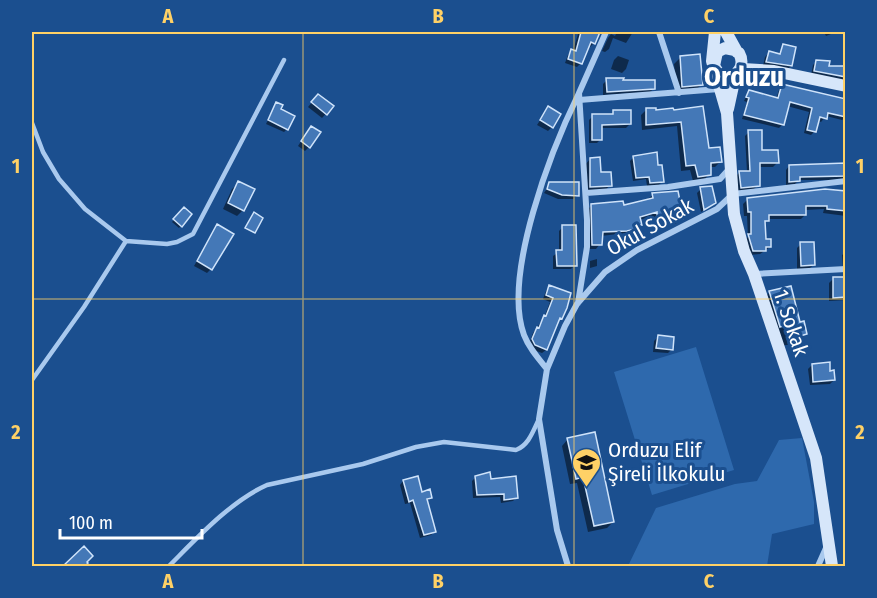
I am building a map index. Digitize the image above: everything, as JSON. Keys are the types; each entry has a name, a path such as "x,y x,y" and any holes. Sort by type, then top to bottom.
{"street":[{"path":"546,369 531,350 520,316 519,294 528,234 560,133 579,97 606,32"},
{"path":"659,32 679,93"},
{"path":"715,32 714,66 723,76 732,76 739,70 750,68 846,86"},
{"path":"726,32 742,62 733,86 727,113"},
{"path":"727,113 714,66 714,57 720,50 725,48 737,51 751,63 774,72"},
{"path":"579,97 721,89"},
{"path":"578,304 587,247 586,193 579,97"},
{"name":"1. Sokak","path":"727,113 736,221 744,251 754,274 816,458 832,567"},
{"path":"586,193 668,187 720,179 730,167"},
{"path":"733,194 846,181"},
{"name":"Okul Sokak","path":"568,567 557,530 539,420 546,369 564,326 578,304 604,272 637,250 717,209 733,194"},
{"path":"754,274 846,269"},
{"path":"818,567 828,545"}],"lane":[{"path":"32,123 43,152 59,179 85,208 126,241 167,244 177,242 193,234 284,60"},
{"path":"32,380 84,307 126,241"},
{"path":"169,567 232,508 267,485 363,464 416,447 444,442 516,450 527,442 539,420"}],"shaded area":[{"path":"696,347 734,470 652,495 614,372"},
{"path":"802,438 814,502 814,524 772,534 767,566 628,566 656,508 735,484 757,481 779,440"}],"building":[{"path":"581,32 600,32 595,44 591,42 582,64 568,59 571,49 576,51"},
{"path":"783,44 796,47 792,66 766,62 769,51 780,54"},
{"path":"700,54 703,85 682,87 680,56"},
{"path":"816,60 830,61 829,66 846,66 846,77 814,71"},
{"path":"606,78 655,80 655,89 607,92"},
{"path":"782,84 846,99 846,117 828,113 827,119 820,117 816,132 807,130 812,108 790,102 784,125 744,115 749,90 778,98"},
{"path":"318,94 334,106 327,115 311,102"},
{"path":"276,102 283,105 281,109 295,116 288,130 268,120"},
{"path":"548,106 561,114 553,128 540,120"},
{"path":"703,106 709,148 720,147 722,162 711,163 711,175 698,177 695,165 686,166 681,122 646,125 646,108 656,108 656,110 673,108 674,110"},
{"path":"613,110 631,110 631,124 602,125 602,140 592,140 592,114 613,114"},
{"path":"311,126 321,132 310,148 301,141"},
{"path":"748,130 762,130 762,150 778,150 779,163 760,163 760,186 741,188 739,171 750,171"},
{"path":"657,152 658,165 662,165 664,182 650,183 649,177 636,178 633,156"},
{"path":"600,157 601,172 611,172 612,186 590,187 590,158"},
{"path":"846,163 846,176 800,177 800,181 789,182 789,165"},
{"path":"238,181 255,189 244,211 228,203"},
{"path":"549,182 579,182 579,196 562,195 547,189"},
{"path":"712,186 716,203 704,210 700,187"},
{"path":"825,189 846,191 846,211 827,209 827,206 806,206 806,215 769,215 769,221 765,221 766,239 771,239 771,247 766,247 766,251 753,251 748,234 751,234 751,212 748,212 747,198"},
{"path":"678,191 681,206 679,207 683,219 658,229 657,212 640,217 642,225 639,225 640,228 603,232 602,245 592,245 591,204 623,201 624,205 653,198 652,193"},
{"path":"184,207 192,214 182,227 173,219"},
{"path":"254,212 263,218 255,233 245,228"},
{"path":"217,224 234,234 212,270 197,261"},
{"path":"562,225 576,225 577,266 557,266 556,250 562,250"},
{"path":"800,242 814,242 815,265 801,266"},
{"path":"833,277 846,277 846,297 833,298"},
{"path":"549,285 571,293 567,308 562,319 560,318 547,350 535,345 532,339 544,315 546,316 553,298 546,295"},
{"path":"791,286 800,322 804,321 807,334 790,339 786,325 780,327 769,291"},
{"path":"658,335 674,337 673,350 656,348"},
{"path":"830,362 830,371 834,370 835,380 813,382 812,364"},
{"path":"595,432 614,522 594,526 583,477 576,479 567,438"},
{"path":"490,472 491,479 516,476 518,498 504,500 504,494 477,495 475,476"},
{"path":"418,476 422,492 430,489 432,498 427,499 436,532 424,535 413,500 409,502 403,480"},
{"path":"84,546 93,556 84,567 62,567"}],"place":[{"name":"Orduzu Elif Şireli İlkokulu","path":"587,488"}],"district":[{"name":"Orduzu","path":"744,77"}]}
